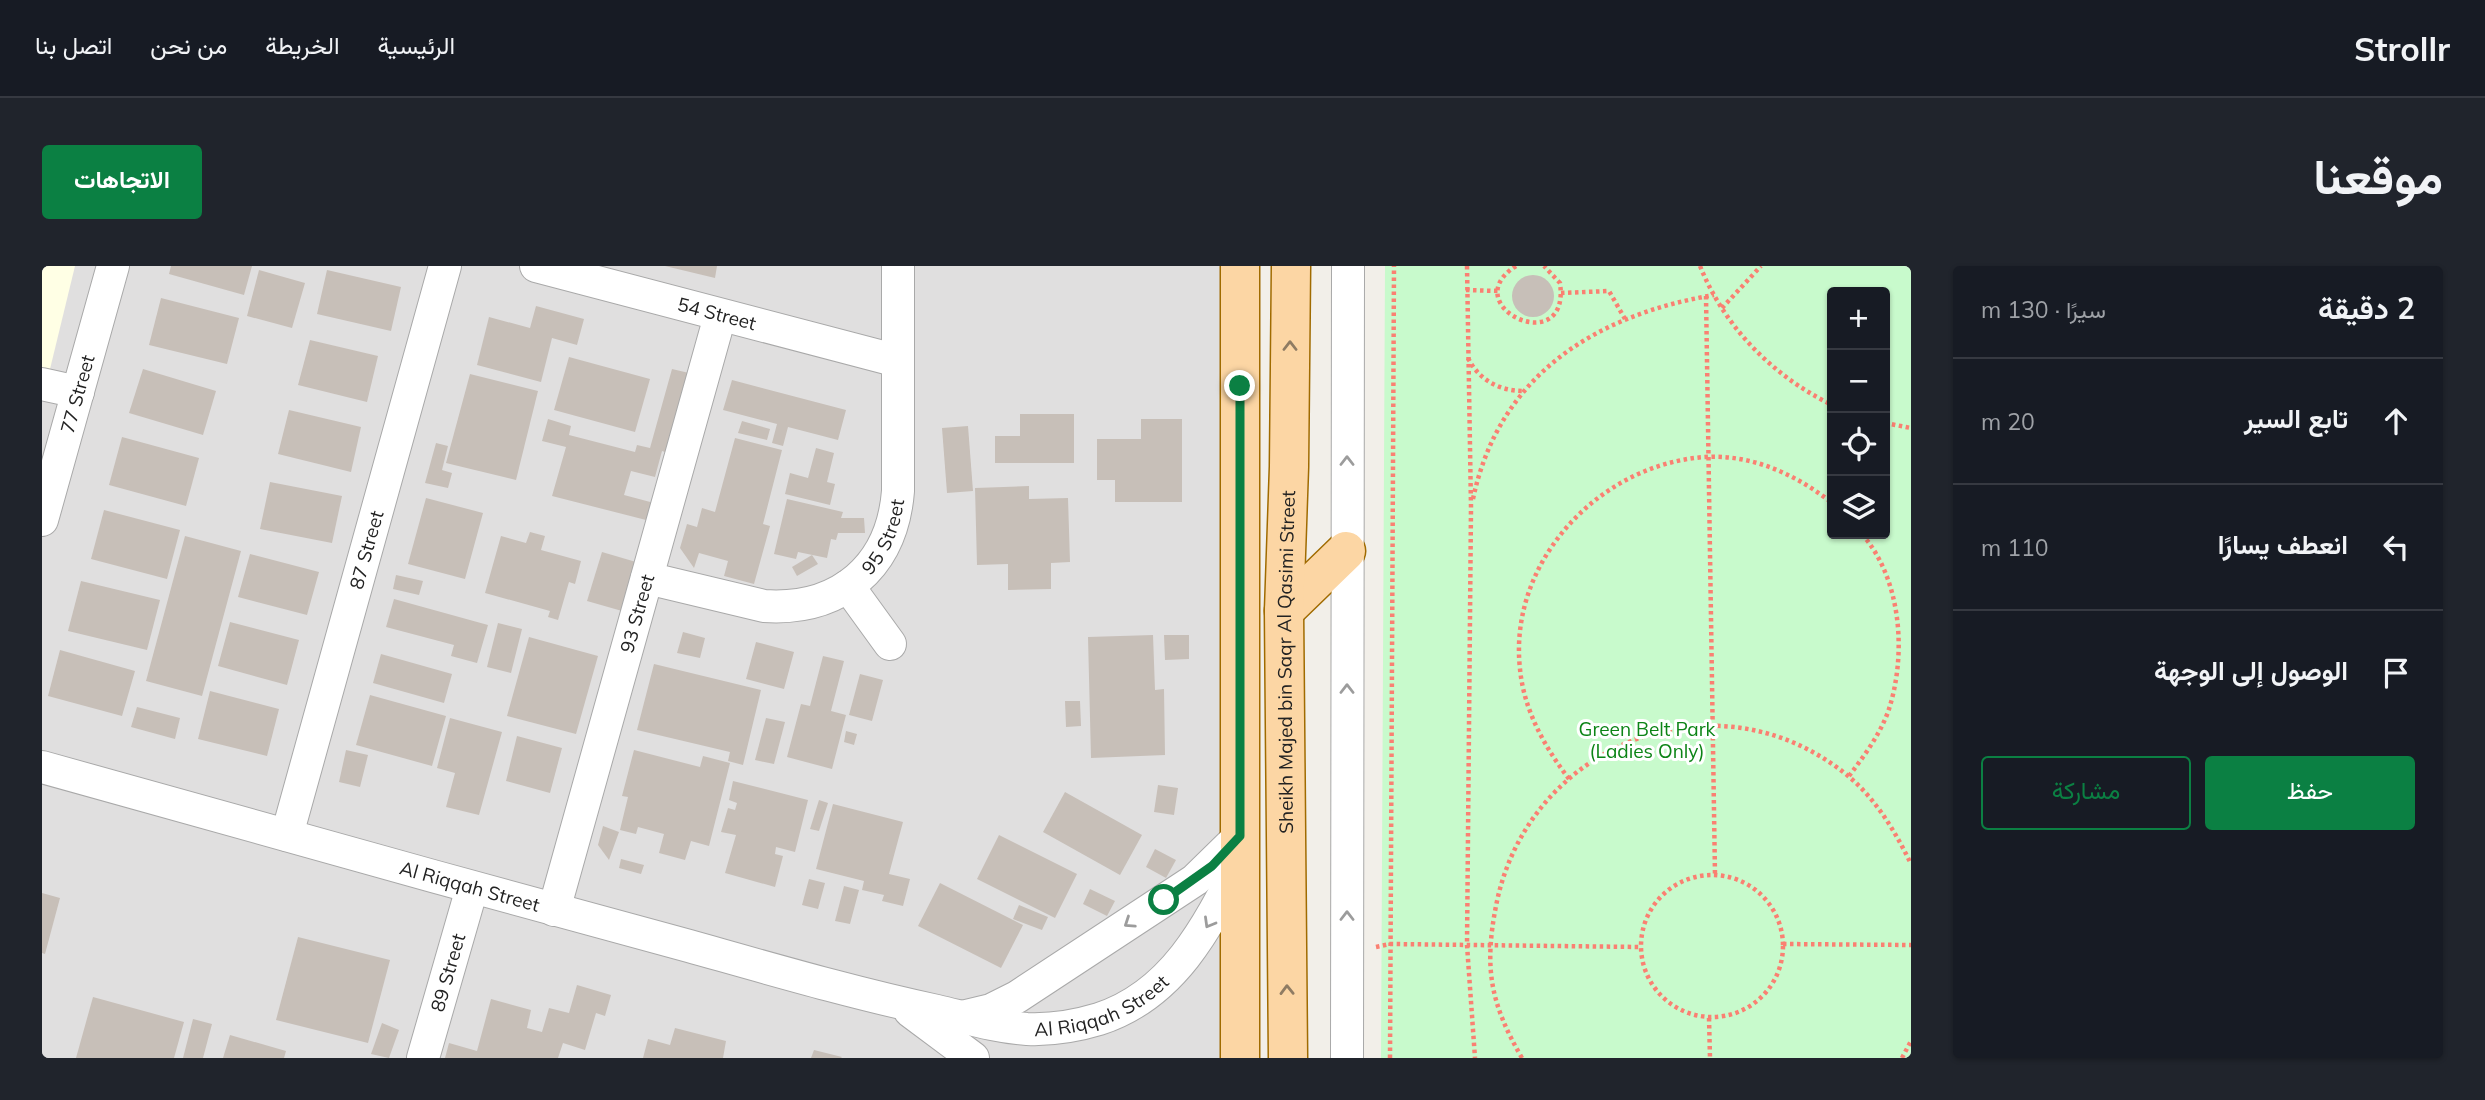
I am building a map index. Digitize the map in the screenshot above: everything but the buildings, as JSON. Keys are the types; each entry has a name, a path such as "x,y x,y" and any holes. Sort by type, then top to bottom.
{"main road":[{"path":"1240,266 1240,1058"},
{"name":"Sheikh Majed bin Saqr Al Qasimi Street","path":"1288,1058 1284,611 1291,266"},
{"path":"1240,386 1252,374 1268,382 1272,440 1278,456 1289,467"},
{"path":"1284,611 1346,551"}],"street":[{"name":"77 Street","path":"42,520 54,432 78,392 113,266"},
{"name":"87 Street","path":"287,835 445,266"},
{"name":"54 Street","path":"536,266 898,361"},
{"name":"95 Street","path":"647,578 764,606 782,607 817,602 848,586 875,561 892,528 897,510 898,266"},
{"path":"1348,266 1348,1058"},
{"name":"93 Street","path":"554,910 720,316"},
{"path":"42,384 78,392"},
{"path":"848,586 890,644"},
{"name":"Al Riqqah Street","path":"42,767 472,888 898,1003 1008,1027 1054,1028 1098,1019 1140,1000 1178,966 1200,939 1240,849"},
{"path":"962,1017 991,1010 1017,997 1240,849"},
{"name":"89 Street","path":"423,1058 472,888"},
{"name":"Al Riqqah Street","path":"898,1003 973,1058"}],"path":[{"path":"1390,1058 1394,266"},
{"path":"1466,266 1471,507 1466,945 1475,1058"},
{"path":"1516,266 1506,273 1499,290 1500,300 1510,317 1529,324 1548,318 1555,311 1561,293 1555,275 1544,266"},
{"path":"1700,266 1722,308 1769,364 1809,393 1827,402"},
{"path":"1722,308 1761,266"},
{"path":"1466,290 1499,290"},
{"path":"1561,293 1609,291 1625,320"},
{"path":"1471,507 1484,457 1501,423 1524,391 1569,348 1625,320 1714,295"},
{"path":"1706,296 1715,875"},
{"path":"1466,354 1472,366 1491,384 1512,391 1524,391"},
{"path":"1890,424 1911,428"},
{"path":"1569,779 1554,759 1532,715 1520,668 1523,615 1540,565 1570,522 1610,489 1657,466 1708,457 1745,460 1780,470 1813,487 1827,499"},
{"path":"1849,776 1871,746 1887,713 1897,678 1899,641 1895,605 1884,570 1865,539"},
{"path":"1522,1058 1494,991 1488,968 1489,944 1501,881 1516,842 1539,808 1590,763 1636,739 1686,726 1712,725 1749,729 1785,739 1819,754 1849,776 1891,823 1911,864"},
{"path":"1715,875 1730,877 1757,891 1776,915 1783,944 1782,961 1768,990 1742,1011 1709,1018 1679,1010 1656,990 1647,977 1640,947 1646,919 1662,895 1687,880 1715,875"},
{"path":"1348,955 1390,944 1640,947"},
{"path":"1783,944 1911,944"},
{"path":"1709,1018 1710,1058"},
{"path":"1902,1058 1911,1041"}],"shaded area":[{"path":"42,266 1233,266 1237,1058 42,1058"},
{"path":"42,266 75,266 42,402"}],"green space":[{"name":"Green Belt Park (Ladies Only)","path":"1385,266 1911,266 1911,1058 1381,1058"}],"route":[{"path":"1164,900 1212,866 1240,836 1240,386"}]}
